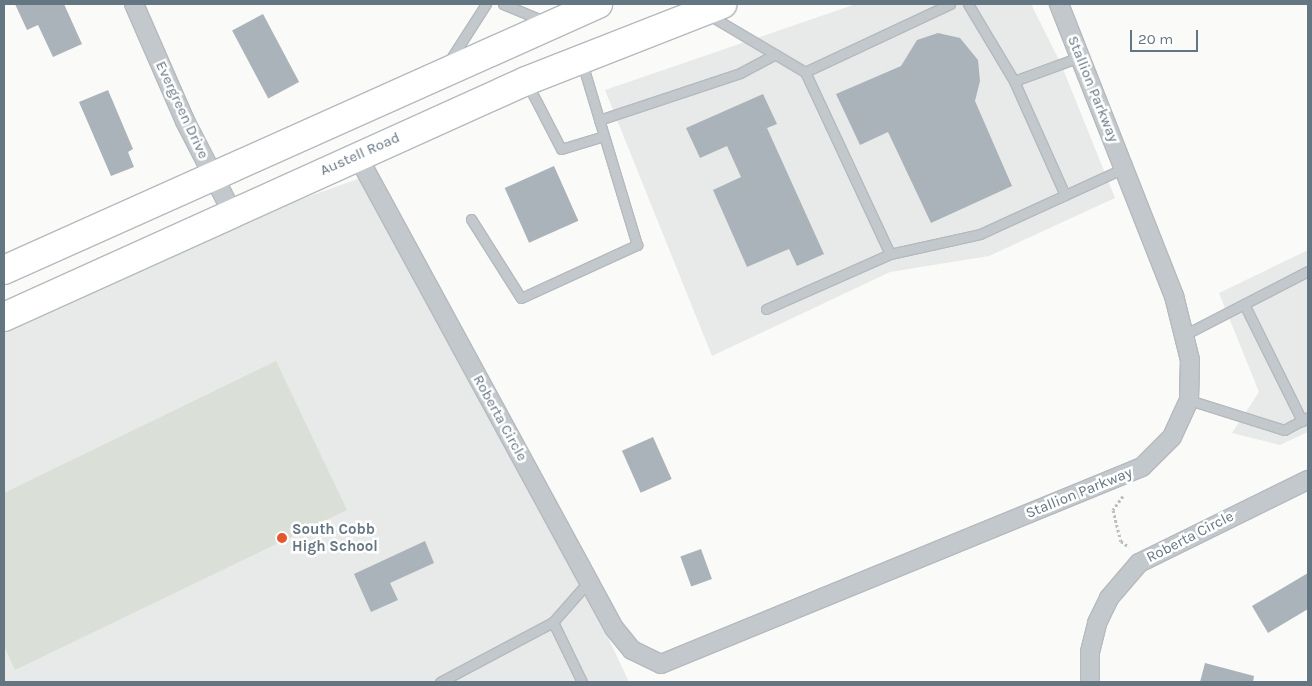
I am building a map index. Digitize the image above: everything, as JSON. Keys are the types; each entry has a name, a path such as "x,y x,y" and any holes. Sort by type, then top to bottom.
{"main road":[{"path":"4,270 443,70 598,4"},
{"name":"Austell Road","path":"4,317 233,214 357,155 526,81 580,58 712,8"}],"street":[{"name":"Evergreen Drive","path":"134,4 212,174 233,214"},
{"name":"Stallion Parkway","path":"660,664 1142,467 1172,437 1189,400 1190,360 1174,296 1059,4"},
{"name":"Roberta Circle","path":"357,155 589,581 632,650 660,664"},
{"name":"Roberta Circle","path":"1090,682 1090,652 1109,598 1150,556 1308,480"}],"lane":[{"path":"443,70 486,4"},
{"path":"503,4 551,24"},
{"path":"805,72 950,4"},
{"path":"968,4 1014,81 1065,195"},
{"path":"712,8 775,54 805,72 890,254"},
{"path":"599,120 740,73 775,54"},
{"path":"471,220 521,298 637,245 580,58"},
{"path":"1014,81 1080,58"},
{"path":"526,81 561,149 604,136"},
{"path":"766,309 890,254 980,234 1124,168"},
{"path":"1184,335 1308,271"},
{"path":"1189,400 1284,430 1305,419 1244,304"},
{"path":"440,682 553,622 589,581"},
{"path":"553,622 582,682"}],"path":[{"path":"1130,472 1126,491 1113,510 1116,526 1121,541 1150,556"}],"shaded area":[{"path":"856,4 1031,4 1061,64 1115,198 989,256 890,272 712,356 605,90"},
{"name":"South Cobb High School","path":"372,174 493,393 629,682 4,682 4,304"},
{"path":"1308,250 1308,432 1280,445 1232,433 1259,392 1219,293"},
{"path":"276,361 347,510 15,670 4,646 4,493"}],"building":[{"path":"15,4 64,4 82,44 53,57 38,25 27,30"},
{"path":"263,14 299,82 268,98 232,30"},
{"path":"938,33 960,38 978,60 980,81 975,101 1012,186 931,223 888,132 860,145 836,94 901,66 917,40"},
{"path":"108,90 133,149 128,152 134,167 111,176 79,102"},
{"path":"763,94 777,124 767,128 824,254 797,266 789,249 747,267 713,190 741,177 727,146 700,158 686,128"},
{"path":"554,166 578,221 529,243 505,188"},
{"path":"653,437 672,479 641,493 622,451"},
{"path":"425,541 434,563 390,583 398,600 371,612 354,574"},
{"path":"701,549 712,579 691,587 680,557"},
{"path":"1308,573 1308,609 1268,633 1252,606"},
{"path":"1205,663 1254,676 1253,682 1200,682"}],"place":[{"name":"South Cobb High School","path":"282,538"}]}
